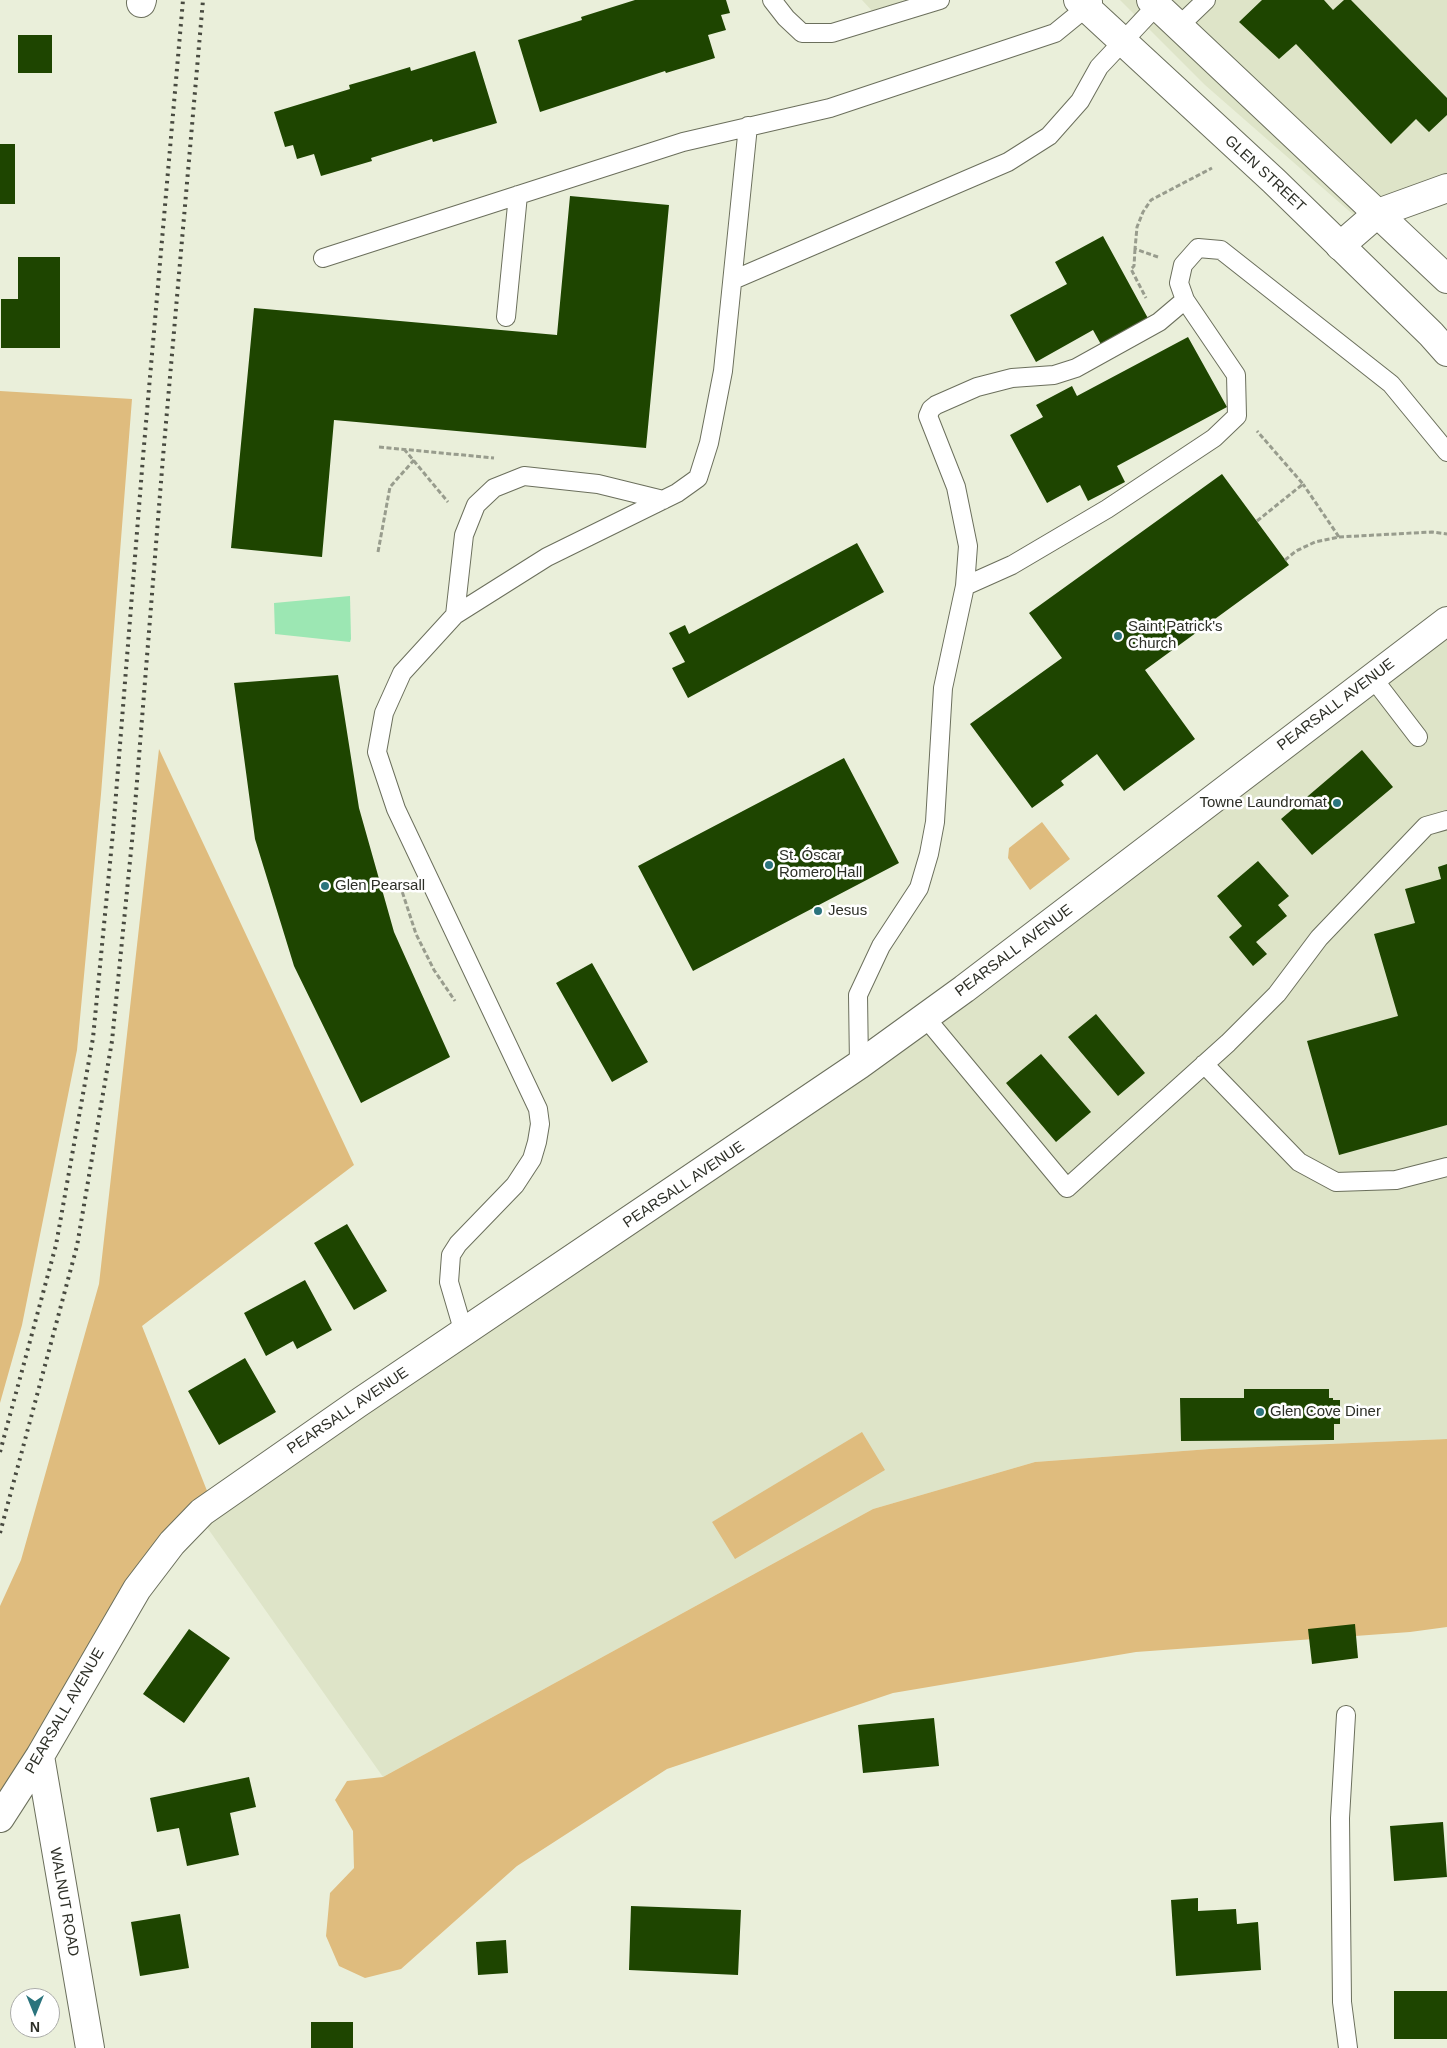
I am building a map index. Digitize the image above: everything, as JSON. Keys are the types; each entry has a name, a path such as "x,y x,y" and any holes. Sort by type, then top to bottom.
{"street":[{"name":"GLEN STREET","path":"1086,2 1122,41 1274,181 1447,352"},
{"path":"1154,3 1447,279"},
{"path":"1340,246 1378,213 1447,188"},
{"name":"PEARSALL AVENUE","path":"0,1818 40,1756 138,1589 172,1542 209,1506 859,1065 1447,621"},
{"name":"WALNUT ROAD","path":"40,1756 90,2048"}],"lane":[{"path":"772,0 786,18 802,33 832,33 940,0"},
{"path":"1179,26 1206,0"},
{"path":"322,258 683,142 830,108 1055,33 1086,2"},
{"path":"733,280 1008,162 1049,136 1080,101 1099,67 1154,3"},
{"path":"464,1333 448,1282 451,1255 458,1244 514,1184 532,1159 540,1124 538,1109 396,809 377,752 384,713 402,673 455,615 547,557 663,500 698,478 709,443 723,371 748,126"},
{"path":"506,317 518,194"},
{"path":"964,586 1012,565 1106,509 1214,438 1237,416 1236,375 1185,300 1179,283 1183,265 1198,248 1221,250 1391,384 1447,452"},
{"path":"859,1065 858,995 881,946 919,888 929,854 935,822 943,688 964,586 968,546 956,487 928,416 931,409 936,405 977,387 1012,378 1054,375 1076,368 1159,322 1185,300"},
{"path":"455,615 464,535 476,505 494,488 524,476 598,484 663,500"},
{"path":"1372,677 1418,737"},
{"path":"925,1017 1067,1188 1204,1064 1277,994 1319,938 1426,826 1447,820"},
{"path":"1204,1064 1299,1162 1336,1182 1396,1180 1447,1167"},
{"path":"1346,1715 1340,1818 1342,2002 1348,2048"}],"path":[{"path":"1159,322 1131,269 1134,266 1137,227 1150,200 1213,167"},
{"path":"1135,249 1183,265"},
{"path":"1237,416 1258,432 1303,484 1339,537"},
{"path":"379,447 496,458"},
{"path":"404,449 450,505"},
{"path":"378,552 390,487 414,460"},
{"path":"1257,521 1303,484"},
{"path":"1285,560 1296,551 1309,545 1339,537 1432,532 1447,534"}],"shaded area":[{"path":"862,0 913,0 874,13"},
{"path":"1120,0 1447,0 1447,177 1356,217 1205,85"},
{"path":"0,391 132,399 101,794 77,1050 22,1325 0,1403"},
{"path":"350,596 350,642 275,634 274,603"},
{"path":"1447,621 1447,1439 1210,1449 1035,1462 873,1509 383,1777 199,1516 859,1065"},
{"path":"159,749 354,1165 142,1326 213,1506 199,1516 0,1810 0,1606 21,1560 99,1284"},
{"path":"1042,822 1070,859 1030,890 1008,858 1009,848"},
{"path":"862,1432 885,1470 735,1559 712,1522"},
{"path":"1447,1439 1447,1627 1410,1632 1136,1652 893,1693 667,1769 517,1866 401,1969 365,1978 339,1966 326,1936 330,1893 354,1868 353,1831 335,1800 347,1781 383,1777 873,1509 1035,1462 1210,1449"}],"building":[{"path":"635,0 726,0 730,13 721,15 726,30 708,35 715,58 666,73 665,71 540,112 518,40 582,20 581,17"},
{"path":"1262,0 1324,0 1333,10 1344,0 1351,0 1447,98 1447,115 1429,132 1416,119 1391,144 1296,44 1279,59 1239,22"},
{"path":"18,35 52,35 52,73 18,73"},
{"path":"475,51 497,123 433,142 432,139 371,158 372,161 321,176 314,154 297,159 293,145 285,147 274,112 350,89 349,85 410,67 411,71"},
{"path":"0,144 15,144 15,204 0,204"},
{"path":"570,196 669,205 646,448 334,420 322,557 231,548 254,308 557,335"},
{"path":"1103,236 1150,322 1103,348 1093,330 1036,362 1010,315 1067,284 1055,262"},
{"path":"18,257 60,257 60,348 1,348 1,299 18,299"},
{"path":"1188,337 1227,407 1117,466 1125,482 1088,501 1080,485 1047,503 1010,435 1043,417 1036,405 1072,386 1077,396"},
{"name":"Saint Patrick's Church","path":"1222,474 1289,565 1145,670 1195,739 1124,791 1097,754 1061,781 1064,785 1032,808 970,724 1062,658 1029,613"},
{"path":"857,543 884,592 688,698 672,668 685,662 669,633 685,625 689,634"},
{"name":"Glen Pearsall","path":"338,675 359,808 394,932 450,1057 361,1103 294,966 255,839 234,683"},
{"name":"Towne Laundromat","path":"1362,750 1393,787 1312,855 1281,819"},
{"name":"St. Óscar Romero Hall","path":"844,758 899,863 693,971 638,866"},
{"path":"1258,861 1289,896 1278,905 1287,916 1256,942 1267,954 1253,966 1229,937 1242,926 1217,896"},
{"path":"1447,864 1447,1125 1339,1155 1307,1041 1398,1016 1374,934 1415,923 1405,889 1441,879 1438,867"},
{"path":"592,963 648,1062 612,1082 556,983"},
{"path":"1096,1014 1145,1073 1118,1096 1068,1037"},
{"path":"1041,1054 1091,1112 1056,1142 1006,1083"},
{"path":"347,1224 387,1291 354,1310 314,1243"},
{"path":"305,1280 332,1330 297,1349 293,1341 266,1356 244,1313"},
{"path":"245,1358 276,1412 219,1445 188,1391"},
{"name":"Glen Cove Diner","path":"1244,1389 1329,1389 1329,1398 1340,1400 1340,1424 1334,1424 1334,1440 1181,1441 1180,1398 1244,1398"},
{"path":"1355,1624 1358,1658 1312,1664 1308,1629"},
{"path":"189,1629 230,1658 184,1723 143,1694"},
{"path":"934,1718 939,1766 863,1773 858,1725"},
{"path":"249,1777 256,1807 230,1813 239,1855 187,1866 179,1828 157,1832 150,1798"},
{"path":"1443,1822 1447,1877 1394,1881 1390,1826"},
{"path":"1198,1898 1198,1911 1236,1909 1237,1924 1258,1922 1261,1970 1176,1976 1171,1900"},
{"path":"631,1906 741,1910 738,1975 629,1970"},
{"path":"180,1914 189,1968 140,1976 131,1922"},
{"path":"506,1940 508,1973 478,1975 476,1942"},
{"path":"1394,1991 1447,1991 1447,2039 1394,2039"},
{"path":"311,2022 353,2022 353,2048 311,2048"}],"railway":[{"path":"0,1452 56,1245 93,1038 113,832 143,457 183,0"},
{"path":"0,1533 77,1246 112,1041 133,831 203,0"}],"place":[{"name":"Saint Patrick's Church","path":"1118,636"},
{"name":"Towne Laundromat","path":"1337,803"},
{"name":"St. Óscar Romero Hall","path":"769,865"},
{"name":"Glen Pearsall","path":"325,886"},
{"name":"Jesus","path":"818,911"},
{"name":"Glen Cove Diner","path":"1260,1412"}]}
